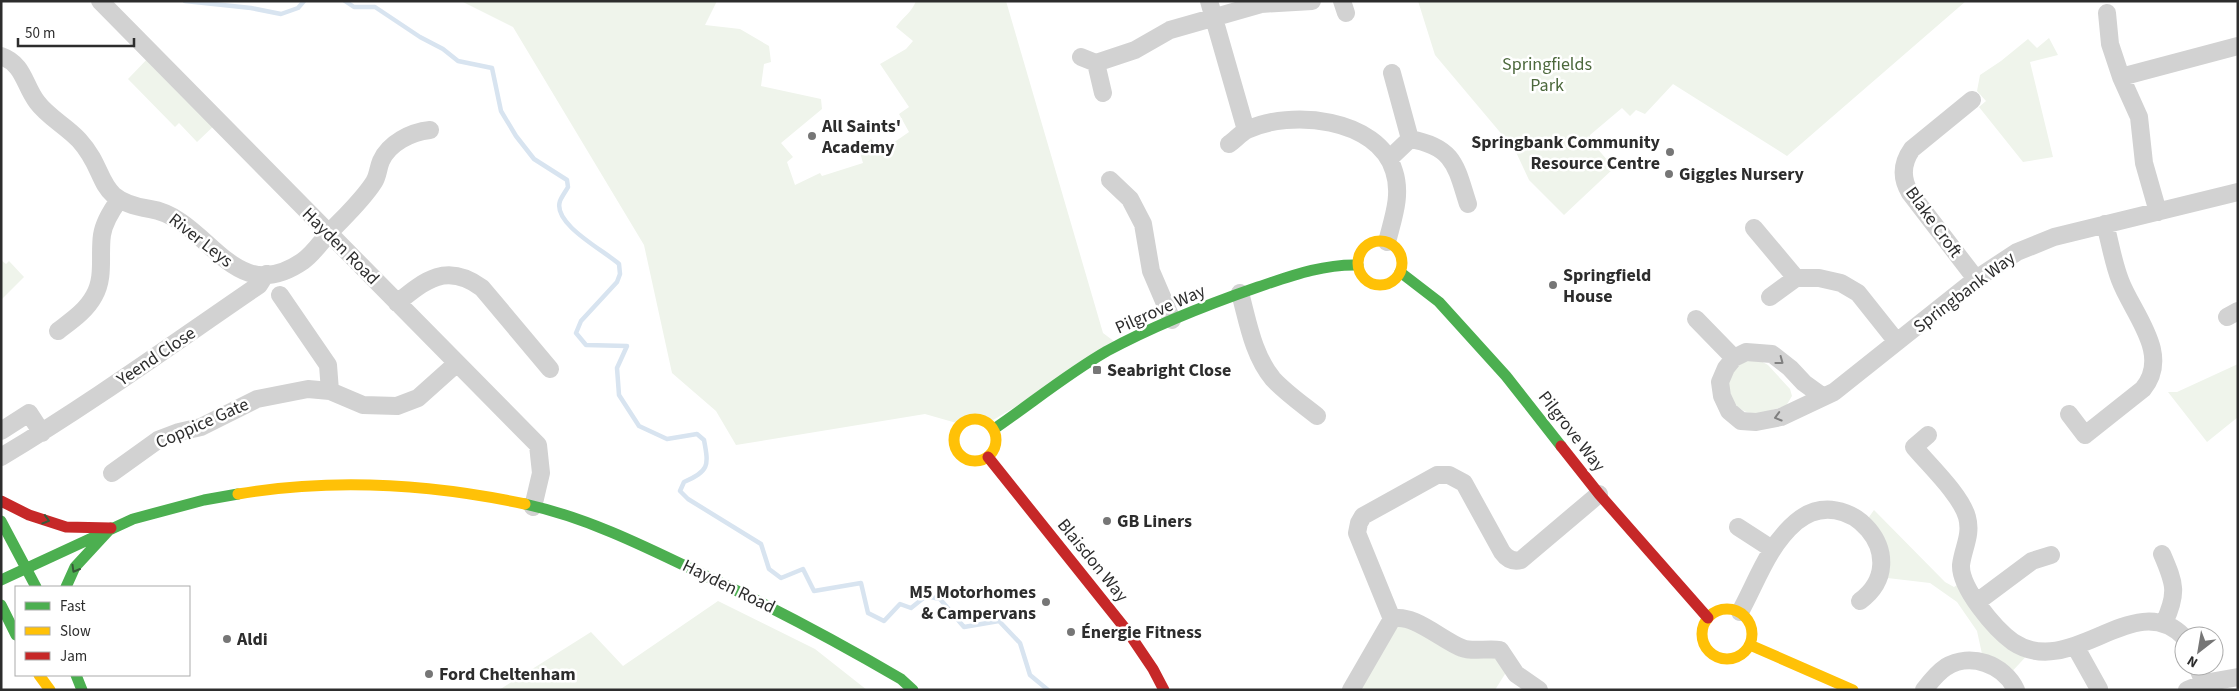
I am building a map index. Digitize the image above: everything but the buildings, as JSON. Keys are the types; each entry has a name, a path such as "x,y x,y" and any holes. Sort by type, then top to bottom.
{"main road":[{"path":"1376,241 1387,242 1395,246 1401,254 1400,272 1389,283 1381,285 1366,279 1358,265 1360,254 1366,246 1376,241"},
{"name":"Pilgrove Way","path":"994,429 1104,353 1172,320 1240,293 1289,277 1341,263 1358,265"},
{"name":"Pilgrove Way","path":"1400,272 1440,302 1471,336 1599,494 1708,618"},
{"path":"970,419 980,419 988,422 994,429 997,439 994,450 988,457 972,461 964,458 954,445 954,435 960,424 970,419"},
{"name":"Blaisdon Way","path":"988,457 1128,632 1153,668 1164,690"},
{"name":"Hayden Road","path":"1,580 111,528 148,513 187,504 245,493 312,486 381,485 420,488 490,497 534,507 596,525 654,550 800,621 901,679 913,690"},
{"path":"1,502 29,515 66,527 111,528"},
{"path":"1,521 36,586"},
{"path":"66,586 74,567 111,528"},
{"path":"17,586 26,567"},
{"path":"1,605 15,633"},
{"path":"1725,609 1740,612 1747,619 1752,630 1750,645 1741,655 1731,659 1716,656 1703,641 1703,631 1708,618 1725,609"},
{"path":"1,631 15,645"},
{"path":"1750,645 1853,690"},
{"path":"40,676 50,690"},
{"path":"76,676 82,690"}],"street":[{"name":"Hayden Road","path":"100,1 538,445 541,473 534,507"},
{"path":"1209,1 1246,130"},
{"path":"1103,93 1088,60 1135,50 1170,30 1266,3 1312,1"},
{"path":"2107,13 2110,44 2120,77 2139,117 2144,163 2158,212"},
{"path":"2120,77 2238,46"},
{"name":"River Leys","path":"1,56 14,62 20,68 30,91 43,110 74,134 85,146 104,185 119,200 137,207 168,213 189,226 224,261 234,267 255,274 287,270 304,260 375,181 382,160 388,151 405,137 430,130"},
{"path":"1392,73 1410,139"},
{"name":"Blake Croft","path":"1972,100 1912,149 1907,156 1903,171 1910,193 1976,279"},
{"path":"1229,144 1246,130 1271,123 1298,119 1323,120 1359,134 1380,149 1389,159 1396,177 1398,196 1387,242"},
{"path":"1389,159 1410,139"},
{"path":"1410,139 1426,142 1451,158 1455,164 1468,204"},
{"path":"1110,180 1121,189 1138,211 1147,237 1151,271 1172,320"},
{"name":"Springbank Way","path":"1734,358 1726,368 1720,382 1722,396 1729,411 1741,421 1756,422 1781,417 1822,396 1834,392 1976,279 2017,252 2054,237 2238,192"},
{"path":"58,331 79,315 94,297 101,276 102,235 105,222 119,200"},
{"path":"2069,414 2085,435 2143,389 2149,381 2154,364 2153,348 2120,279 2105,224"},
{"path":"1754,228 1796,278"},
{"name":"Yeend Close","path":"1,457 42,433 259,285 266,274"},
{"path":"397,303 430,278 451,275 469,279 482,288 550,369"},
{"path":"1770,297 1796,278 1808,277 1831,280 1858,293 1897,342"},
{"path":"1240,293 1255,346 1265,367 1280,386 1317,416"},
{"path":"280,295 328,365 330,391"},
{"path":"1696,319 1734,358 1746,352 1772,354 1790,368 1804,383 1822,396"},
{"name":"Coppice Gate","path":"112,472 158,440 179,432 201,427 257,399 296,390 330,391 363,405 397,406 418,398 456,364"},
{"path":"1,431 29,413 42,433"},
{"path":"1928,435 1914,447 1965,510 1969,532 1962,560 1963,581 1977,602 2007,637 2022,647 2043,652 2054,652 2139,622 2164,623 2174,630"},
{"path":"1392,619 1357,533 1358,522 1363,516 1437,475 1449,475 1464,483 1502,552 1508,558 1517,561 1521,560 1599,494"},
{"path":"1740,612 1772,549 1790,528 1806,515 1827,510 1848,514 1856,518 1871,531 1876,540 1881,558 1881,568 1875,586 1860,601"},
{"path":"1738,527 1772,549"},
{"path":"2162,554 2174,586 2171,608 2164,623"},
{"path":"1977,602 2032,561 2051,555"},
{"path":"1392,619 1406,618 1466,650 1484,648 1500,650 1516,674 1539,690"},
{"path":"1351,690 1392,619"},
{"path":"2075,646 2099,689"},
{"path":"1924,690 1947,666 1966,660 1993,666 2007,677 2016,690"},
{"path":"2201,676 2204,683"},
{"path":"2187,690 2204,683 2238,677"}],"green space":[{"name":"All Saints' Academy","path":"461,1 717,1 705,25 740,29 769,46 771,62 764,64 761,86 821,99 822,109 781,143 793,157 787,162 795,185 820,173 822,176 863,163 859,149 871,139 880,152 909,132 899,114 909,107 880,64 906,49 913,41 896,27 916,1 1006,1 1103,333 1119,345 988,423 974,419 960,424 925,414 736,445 716,411 672,373 644,245 513,27"},
{"name":"Springfields Park","path":"1418,1 1966,1 1787,156 1673,84 1645,114 1636,110 1630,116 1622,108 1590,135 1590,140 1614,168 1564,215 1529,180 1515,150 1435,55"},
{"path":"2049,38 2058,55 2030,62 2053,157 2023,162 1979,107 1986,101 1977,91 1980,75 2028,39 2037,48"},
{"path":"152,54 218,122 197,142 179,123 175,127 128,79"},
{"path":"1,260 6,264 9,261 24,277 1,300"},
{"path":"1749,359 1759,360 1768,365 1790,389 1792,396 1786,406 1754,413 1747,412 1734,404 1727,395 1731,373"},
{"path":"2238,364 2238,417 2207,442 2168,392 2177,392"},
{"path":"1874,510 1945,582 1954,587 1963,581 1977,602 2032,650 2007,677 1984,663 1977,631 1957,602 1930,583 1879,577 1864,524"},
{"path":"718,601 815,649 867,690 499,690 591,632 623,666"},
{"path":"1392,619 1484,648 1510,666 1495,690 1351,690"}],"waterway":[{"path":"185,1 251,8 281,14 298,8 304,1"},
{"path":"345,1 354,7 375,7 420,37 443,49 458,61 492,68 501,111 516,136 534,159 567,180 568,187 560,201 560,210 564,219 571,228 619,264 620,274 617,282 581,321 576,333 586,345 627,346 617,368 619,395 639,426 667,439 697,434 704,440 705,467 703,471 684,482 680,491 688,499 761,544 769,569 781,578 803,569 814,591 861,583 868,613 884,621 900,604 911,608 926,596 940,599 964,627 999,621 1020,643 1030,675 1048,690"}],"traffic: fast":[{"path":"994,429 1092,360 1162,324 1219,301 1295,275 1332,266 1358,265"},
{"path":"1400,272 1439,302 1506,376 1561,446"},
{"path":"1,580 133,519 204,500 238,494"},
{"path":"525,504 571,517 637,543 753,599 827,638 901,679 913,690"},
{"path":"1,521 35,586"},
{"path":"66,586 75,567 111,528"},
{"path":"1,605 15,633"},
{"path":"76,676 82,690"}],"traffic: slow":[{"path":"1380,241 1392,245 1398,251 1402,263 1398,275 1392,281 1380,285 1368,281 1362,275 1358,263 1362,251 1368,245 1380,241"},
{"path":"979,419 987,422 993,428 996,440 993,452 987,458 971,461 963,458 957,452 954,436 957,428 963,422 979,419"},
{"path":"238,494 310,486 382,486 454,492 525,504"},
{"path":"1727,609 1736,611 1747,620 1752,634 1750,643 1741,654 1727,659 1718,657 1707,648 1702,634 1704,625 1713,614 1727,609"},
{"path":"1750,645 1853,690"},
{"path":"40,676 50,690"}],"traffic: jam":[{"path":"1561,446 1599,494 1708,618"},
{"path":"988,457 1128,632 1153,669 1164,690"},
{"path":"1,501 29,515 66,527 111,528"}],"place":[{"name":"All Saints' Academy","path":"812,136"},
{"name":"Springbank Community Resource Centre","path":"1670,152"},
{"name":"Giggles Nursery","path":"1669,174"},
{"name":"Springfield House","path":"1553,285"},
{"name":"Seabright Close","path":"1097,370"},
{"name":"GB Liners","path":"1107,521"},
{"name":"M5 Motorhomes & Campervans","path":"1046,602"},
{"name":"Énergie Fitness","path":"1071,632"},
{"name":"Aldi","path":"227,639"},
{"name":"Ford Cheltenham","path":"429,674"}]}
